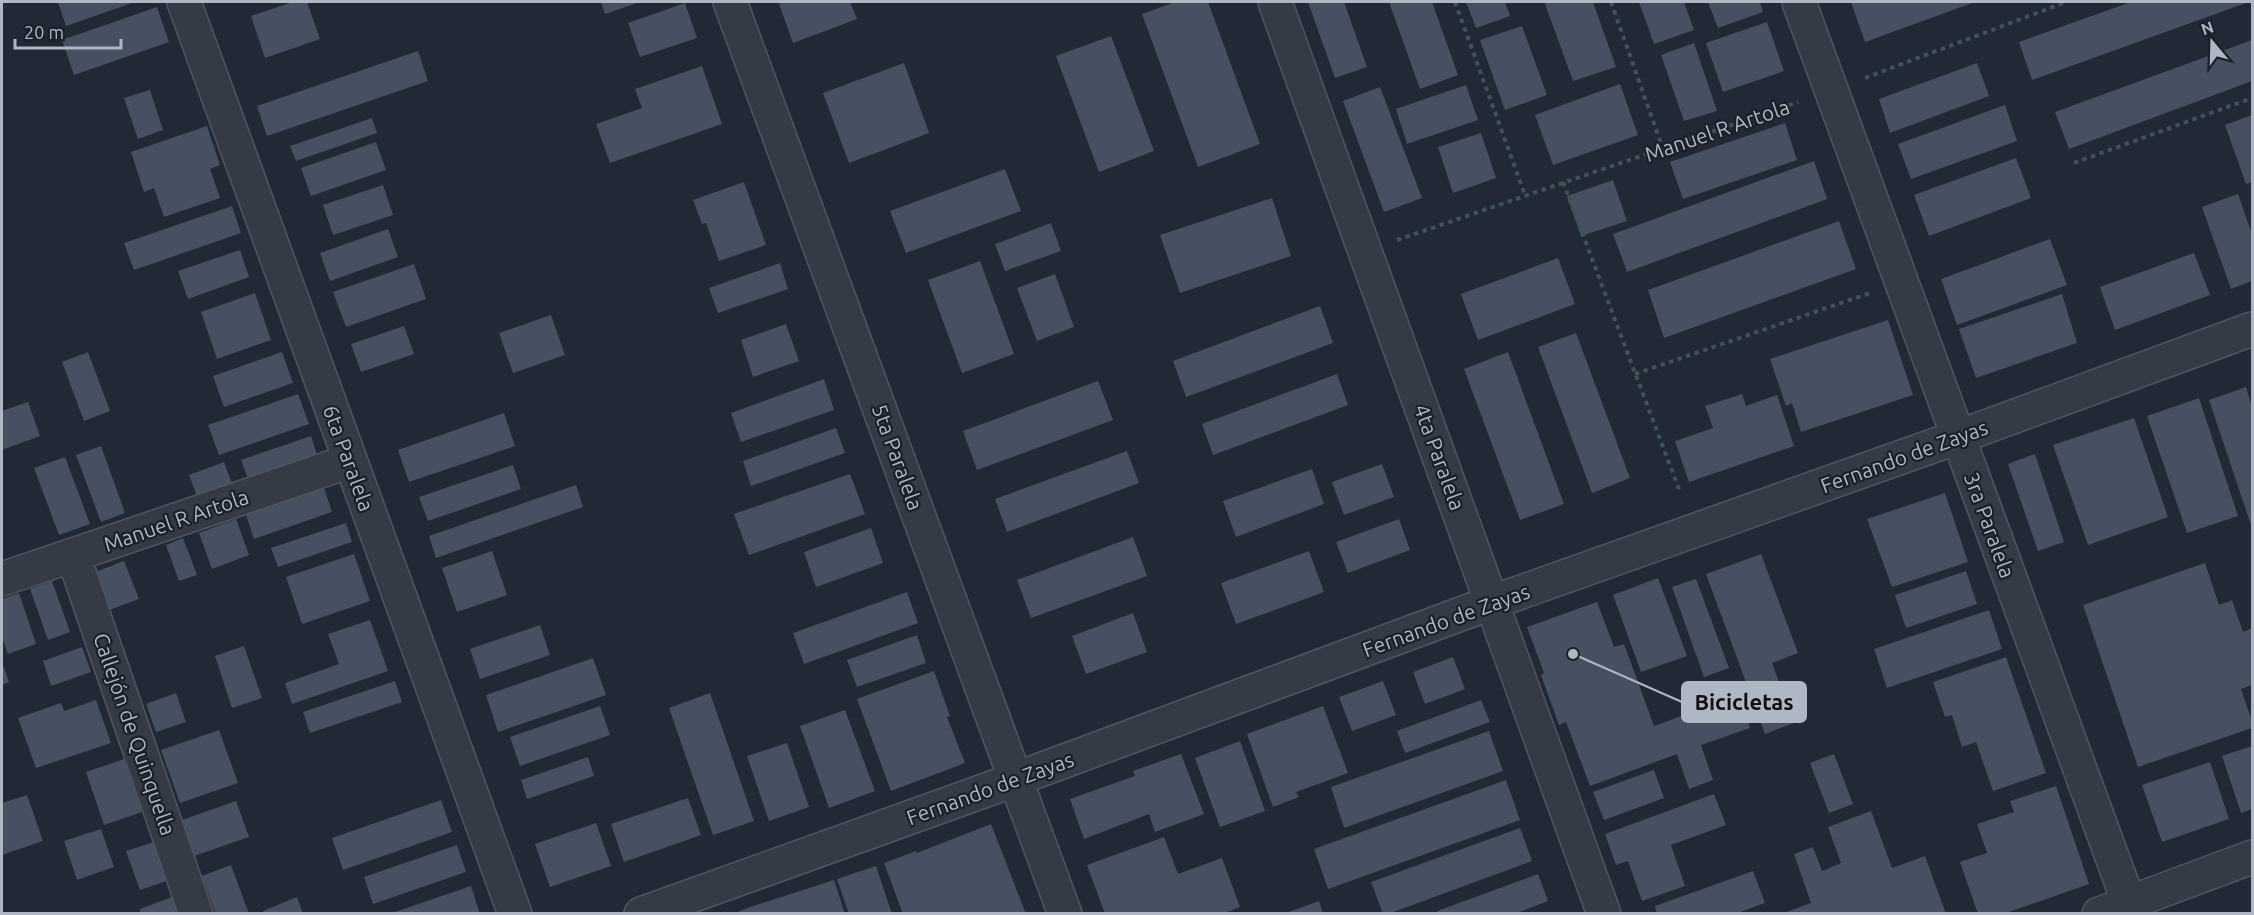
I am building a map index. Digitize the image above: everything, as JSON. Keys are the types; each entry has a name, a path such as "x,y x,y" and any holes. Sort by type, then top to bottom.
{"street":[{"name":"6ta Paralela","path":"184,2 515,914"},
{"name":"5ta Paralela","path":"730,2 1065,914"},
{"name":"4ta Paralela","path":"1275,2 1604,914"},
{"name":"3ra Paralela","path":"1799,2 1958,437 2120,910"},
{"name":"Fernando de Zayas","path":"640,914 1016,779 1493,602 1958,437 2253,329"},
{"name":"Manuel R Artola","path":"2,579 350,461"},
{"name":"Callejón de Quinquella","path":"73,555 196,914"},
{"path":"2120,910 2253,857"}],"path":[{"path":"1455,2 1525,195"},
{"path":"1611,2 1663,149"},
{"name":"Manuel R Artola","path":"1365,251 1831,91 2066,2"},
{"path":"2074,164 2253,98"},
{"path":"1563,182 1680,492"},
{"path":"1635,374 1878,290"}],"building":[{"path":"58,2 135,2 66,26"},
{"path":"293,2 307,2 320,39 265,58 251,16"},
{"path":"601,2 640,2 605,14"},
{"path":"785,2 850,2 857,19 793,43 779,4"},
{"path":"1175,2 1208,2 1260,144 1198,167 1142,14"},
{"path":"1308,2 1344,2 1367,67 1335,78"},
{"path":"1389,2 1432,2 1458,75 1420,89"},
{"path":"1466,2 1505,2 1510,16 1476,28"},
{"path":"1593,2 1616,67 1573,81 1545,4"},
{"path":"1639,2 1684,2 1694,30 1654,44"},
{"path":"1708,2 1760,2 1763,12 1718,28"},
{"path":"1851,2 1975,2 1865,42"},
{"path":"2131,2 2249,2 2032,80 2019,42"},
{"path":"685,3 697,38 640,57 628,23"},
{"path":"157,7 169,42 74,75 62,40"},
{"path":"1767,22 1784,71 1723,92 1706,43"},
{"path":"1522,26 1547,95 1505,110 1480,40"},
{"path":"1111,36 1154,151 1099,172 1056,56"},
{"path":"2252,40 2252,81 2069,149 2055,112"},
{"path":"1694,43 1717,111 1684,121 1661,55"},
{"path":"418,51 428,81 267,136 257,106"},
{"path":"904,63 929,133 849,163 823,93"},
{"path":"1977,63 1989,96 1890,133 1879,99"},
{"path":"702,66 722,124 610,163 596,124 642,108 635,89"},
{"path":"1620,84 1638,135 1553,165 1535,115"},
{"path":"1466,85 1478,120 1407,144 1396,109"},
{"path":"1380,87 1422,198 1384,212 1343,101"},
{"path":"150,90 163,130 138,139 124,98"},
{"path":"2005,105 2017,141 1911,179 1898,144"},
{"path":"2252,115 2252,182 2246,184 2225,125"},
{"path":"372,118 377,133 296,161 290,146"},
{"path":"1785,123 1797,160 1683,199 1670,162"},
{"path":"207,126 220,165 210,169 220,198 164,217 154,188 144,192 131,152"},
{"path":"1481,133 1496,178 1453,193 1438,147"},
{"path":"376,142 386,170 311,196 301,168"},
{"path":"2016,158 2031,198 1929,236 1914,195"},
{"path":"1814,161 1827,199 1627,272 1613,234"},
{"path":"1005,169 1021,211 906,253 890,211"},
{"path":"1613,180 1627,221 1581,236 1567,196"},
{"path":"744,182 766,245 719,261 706,223 702,224 693,200"},
{"path":"383,185 393,215 333,235 323,205"},
{"path":"2238,194 2252,234 2252,281 2231,289 2202,207"},
{"path":"1272,198 1291,256 1180,293 1160,235"},
{"path":"232,206 241,233 134,270 124,243"},
{"path":"1839,221 1856,269 1664,338 1648,290"},
{"path":"1051,223 1061,251 1005,271 995,244"},
{"path":"388,229 398,257 330,281 320,253"},
{"path":"2050,239 2067,285 1957,325 1941,279"},
{"path":"240,250 249,277 188,299 178,271"},
{"path":"2194,253 2210,295 2115,330 2100,287"},
{"path":"1558,258 1575,304 1478,340 1461,294"},
{"path":"980,261 1014,354 962,373 928,280"},
{"path":"780,263 788,289 718,313 709,288"},
{"path":"414,264 426,299 346,327 333,292"},
{"path":"1055,274 1074,327 1037,341 1017,288"},
{"path":"255,293 271,340 217,359 201,312"},
{"path":"2062,294 2077,343 1976,378 1959,329"},
{"path":"1320,306 1333,343 1186,397 1173,361"},
{"path":"551,315 565,355 513,373 499,333"},
{"path":"1888,320 1913,395 1801,432 1792,403 1786,406 1770,359"},
{"path":"786,324 799,361 753,377 741,340"},
{"path":"404,326 414,354 361,372 351,344"},
{"path":"1576,333 1630,478 1592,493 1538,347"},
{"path":"88,352 110,411 84,421 62,362"},
{"path":"282,352 293,383 224,407 213,376"},
{"path":"1508,352 1564,504 1520,520 1464,369"},
{"path":"1337,374 1348,405 1213,455 1202,424"},
{"path":"824,379 834,410 741,442 731,413"},
{"path":"1098,381 1113,420 977,470 963,431"},
{"path":"2246,387 2252,407 2252,528 2209,400"},
{"path":"298,394 309,424 219,455 208,425"},
{"path":"1742,394 1746,406 1777,395 1794,446 1689,482 1675,441 1713,428 1705,406"},
{"path":"2199,398 2238,516 2187,533 2147,416"},
{"path":"28,402 40,436 2,450 2,411"},
{"path":"504,413 515,446 409,482 398,450"},
{"path":"2134,418 2168,517 2088,545 2053,445"},
{"path":"836,428 845,453 751,486 743,461"},
{"path":"311,436 317,455 248,479 241,460"},
{"path":"101,446 125,513 101,522 76,455"},
{"path":"1127,451 1139,483 1007,532 995,499"},
{"path":"2035,454 2064,542 2038,551 2008,464"},
{"path":"65,457 90,524 59,535 34,468"},
{"path":"224,462 234,489 199,502 189,475"},
{"path":"1382,464 1394,497 1344,515 1332,482"},
{"path":"513,465 521,489 428,521 419,497"},
{"path":"1312,469 1324,504 1236,537 1223,501"},
{"path":"850,474 865,514 749,555 734,514"},
{"path":"323,485 332,512 254,539 245,512"},
{"path":"576,485 583,507 436,558 429,536"},
{"path":"1945,493 1968,562 1892,587 1867,519"},
{"path":"236,519 249,555 212,569 199,533"},
{"path":"1399,519 1410,550 1348,573 1336,542"},
{"path":"346,523 352,542 278,567 271,548"},
{"path":"871,528 883,563 816,587 804,552"},
{"path":"1133,537 1147,576 1031,618 1017,580"},
{"path":"183,538 197,575 179,581 166,545"},
{"path":"492,551 507,595 457,612 442,568"},
{"path":"1309,551 1324,592 1236,624 1221,583"},
{"path":"354,554 370,601 302,624 286,577"},
{"path":"1761,554 1798,653 1772,663 1794,723 1765,734 1706,574"},
{"path":"124,561 139,599 104,612 90,574"},
{"path":"2205,563 2219,605 2232,600 2243,632 2252,628 2252,685 2241,689 2252,721 2252,728 2138,767 2083,605"},
{"path":"1966,571 1977,604 1906,628 1895,595"},
{"path":"1658,578 1687,656 1641,672 1613,595"},
{"path":"1696,579 1729,668 1704,677 1672,587"},
{"path":"52,581 70,632 48,640 30,589"},
{"path":"907,592 918,623 804,664 793,633"},
{"path":"19,593 36,644 8,654 2,637 2,599"},
{"path":"1597,602 1614,647 1624,644 1654,726 1698,710 1697,706 1736,692 1750,728 1701,745 1713,780 1689,789 1677,754 1590,786 1566,722 1559,725 1541,675 1544,673 1527,627"},
{"path":"1989,610 2002,649 1887,688 1874,649"},
{"path":"1133,613 1147,652 1086,674 1072,636"},
{"path":"370,620 388,671 292,704 285,683 339,664 328,634"},
{"path":"540,625 550,655 480,679 470,649"},
{"path":"917,635 926,663 857,687 847,660"},
{"path":"244,646 262,698 232,708 215,656"},
{"path":"82,647 91,672 51,686 43,661"},
{"path":"1453,657 1465,689 1425,704 1413,672"},
{"path":"2006,657 2046,773 1993,791 1976,742 1962,747 1952,715 1945,717 1933,682"},
{"path":"593,658 606,695 498,732 486,695"},
{"path":"2,662 9,682 2,685"},
{"path":"934,671 950,716 947,717 965,763 891,791 857,699"},
{"path":"395,681 402,702 310,733 303,712"},
{"path":"1383,681 1396,715 1352,731 1339,697"},
{"path":"176,693 186,722 156,732 146,704"},
{"path":"710,693 754,821 713,835 669,708"},
{"path":"96,700 111,743 36,768 18,718 61,703 64,711"},
{"path":"1481,700 1490,722 1405,753 1397,731"},
{"path":"600,706 610,735 520,766 510,737"},
{"path":"1323,706 1348,773 1296,792 1299,797 1273,807 1247,734"},
{"path":"845,710 875,791 829,808 800,726"},
{"path":"219,730 238,783 180,803 161,750"},
{"path":"1489,731 1503,771 1344,828 1331,787"},
{"path":"1240,741 1265,811 1220,827 1195,758"},
{"path":"787,743 809,807 769,821 747,756"},
{"path":"2252,746 2252,809 2241,813 2222,756"},
{"path":"1181,754 1204,814 1155,832 1149,814 1084,839 1070,799 1135,776 1133,771"},
{"path":"1834,754 1853,804 1829,813 1810,763"},
{"path":"588,757 594,776 527,799 521,780"},
{"path":"124,759 142,812 104,825 86,772"},
{"path":"2210,762 2229,819 2162,842 2142,785"},
{"path":"1654,770 1664,798 1604,820 1593,792"},
{"path":"1506,780 1520,820 1328,889 1314,849"},
{"path":"2056,786 2089,884 2003,914 1978,914 1960,862 1987,853 1977,824 2014,812 2010,801"},
{"path":"1714,794 1726,825 1671,845 1685,886 1642,901 1628,861 1616,865 1605,834"},
{"path":"27,795 43,841 2,855 2,803"},
{"path":"688,798 701,835 624,862 611,824"},
{"path":"441,800 452,832 343,870 332,838"},
{"path":"236,801 249,837 194,856 182,820"},
{"path":"1871,811 1892,868 1925,856 1946,914 1781,914 1811,903 1794,854 1813,847 1822,871 1841,863 1828,827"},
{"path":"596,823 611,866 550,887 535,844"},
{"path":"991,824 1026,914 903,914 884,863 916,851 917,853"},
{"path":"1520,828 1532,861 1383,914 1371,882"},
{"path":"101,829 114,867 77,880 64,841"},
{"path":"1164,837 1178,874 1222,858 1240,907 1222,914 1105,914 1087,865"},
{"path":"154,842 167,881 140,890 126,851"},
{"path":"457,845 466,872 373,904 364,877"},
{"path":"231,865 249,914 216,914 202,876"},
{"path":"876,866 892,914 849,914 837,879"},
{"path":"1753,871 1765,903 1735,914 1657,914 1655,906"},
{"path":"1538,874 1548,901 1514,914 1438,914 1437,911"},
{"path":"834,880 845,914 733,914 750,907"},
{"path":"471,886 480,914 392,914 392,913"},
{"path":"172,897 178,914 141,914 140,909"},
{"path":"297,897 303,914 264,914 263,911"},
{"path":"1319,901 1323,914 1286,914 1286,913"}],"place":[{"name":"Bicicletas","path":"1573,654"}]}
